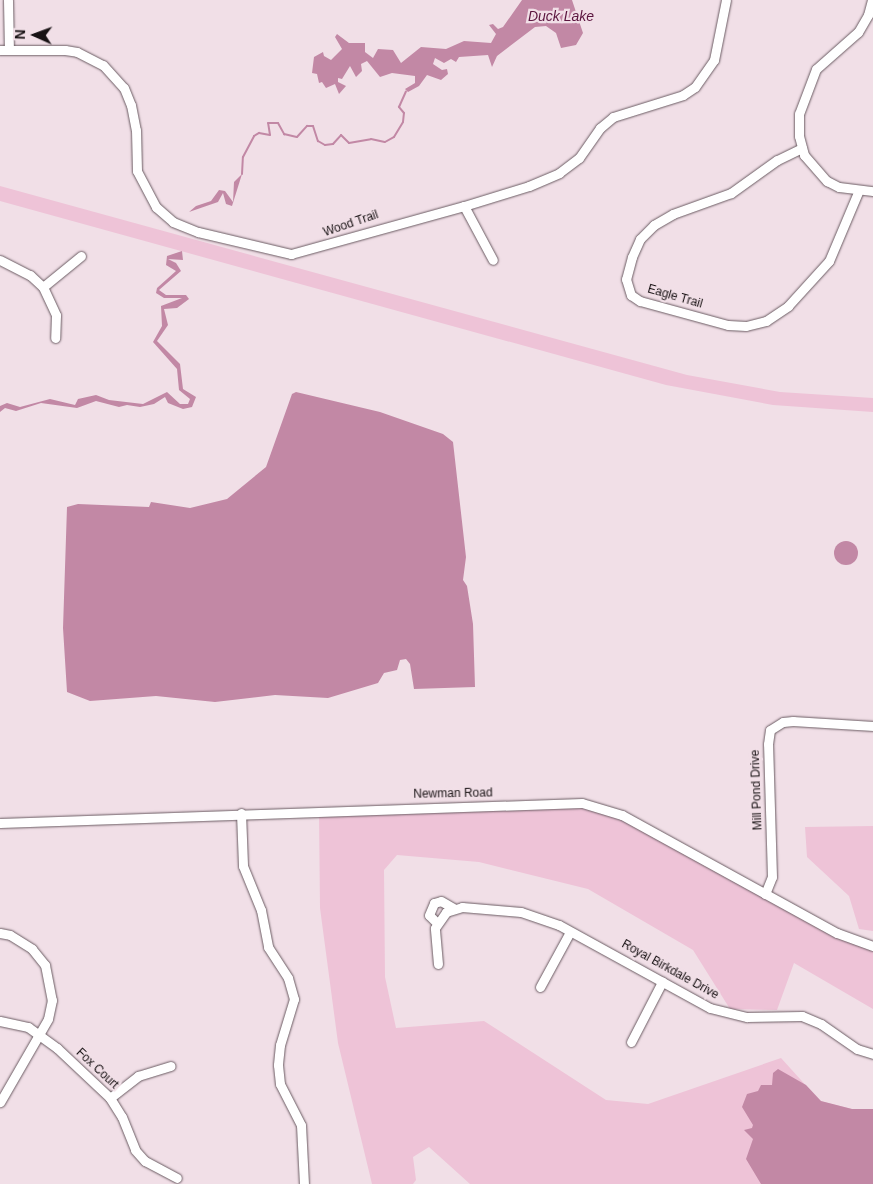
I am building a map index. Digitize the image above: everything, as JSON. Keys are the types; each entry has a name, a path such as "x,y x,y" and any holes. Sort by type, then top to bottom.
{"street":[{"path":"5,50 8,0"},
{"name":"Wood Trail","path":"5,50 77,52 103,65 124,88 135,118 137,171 145,190 156,207 173,222 198,232 291,254 464,206 529,186 559,173 579,158 600,128 613,117 683,95 695,87 714,60 726,0"},
{"path":"872,0 868,15 858,32 816,69 799,114 802,148 810,164 827,181 839,187 873,191"},
{"name":"Eagle Trail","path":"802,148 776,160 731,193 673,214 654,225 640,239 632,258 626,279 631,295 640,301 728,325 746,326 766,321 788,306 829,261 859,190"},
{"path":"464,206 493,260"},
{"path":"43,287 81,256"},
{"path":"0,260 23,270 43,287 56,315 55,338"},
{"name":"Mill Pond Drive","path":"766,894 772,877 768,744 770,730 783,722 793,721 873,726"},
{"name":"Newman Road","path":"0,823 241,813 582,803 622,815 837,933 873,946"},
{"path":"241,813 243,866 261,910 268,947 288,978 294,999 280,1045 278,1065 280,1084 301,1126 304,1184"},
{"name":"Royal Birkdale Drive","path":"438,964 435,950 437,923 429,915 434,903 442,901 453,908 521,912 550,920 647,971 662,982 721,1012 747,1017 802,1016 811,1019 846,1043 873,1054"},
{"path":"437,923 453,908"},
{"path":"540,987 570,932"},
{"path":"0,933 10,935 32,949 44,965 52,1000 48,1019 0,1102"},
{"path":"631,1042 662,982"},
{"name":"Fox Court","path":"0,1021 20,1024 40,1034 110,1098 122,1117 135,1150 145,1161 177,1178"},
{"path":"110,1098 138,1076 170,1066"}],"shaded area":[{"path":"0,186 687,375 780,392 873,398 873,412 773,405 666,385 0,201"},
{"path":"584,807 607,812 856,945 873,950 873,1009 794,963 777,1010 730,1009 693,950 588,889 479,862 397,855 384,870 385,977 396,1028 484,1021 606,1100 648,1104 781,1058 820,1101 852,1109 873,1109 873,1184 470,1184 429,1147 413,1157 416,1180 413,1184 372,1184 338,1043 320,908 319,813"},
{"path":"873,826 873,931 859,929 849,896 807,857 805,827"}],"water":[{"name":"Duck Lake","path":"522,0 572,0 583,33 576,45 561,48 556,33 546,26 535,27 497,56 492,67 488,55 459,57 456,62 451,59 444,63 435,58 433,64 442,70 447,69 448,74 441,80 427,75 419,86 408,92 405,89 415,83 415,76 392,73 380,77 367,61 361,64 362,71 356,77 350,66 342,79 338,78 338,82 346,86 339,94 335,84 326,88 322,82 319,83 317,74 312,73 314,57 323,52 324,56 331,60 342,49 335,37 337,34 349,43 365,43 365,52 373,58 378,49 393,50 401,63 421,47 446,49 464,41 491,43 496,34 489,25 493,24 498,29 503,27"},
{"path":"242,174 232,206 226,204 223,193 218,202 189,212 196,206 211,201 219,190 225,191 233,202 234,182"},
{"path":"182,251 183,260 168,259 176,263 181,271 159,290 166,295 186,295 189,299 177,308 164,309 168,325 157,341 180,364 183,389 196,397 192,407 183,409 168,403 165,397 154,404 140,407 127,405 119,407 96,401 77,408 41,403 16,411 5,408 0,412 0,406 7,403 20,407 50,399 75,405 78,399 96,395 109,400 143,404 167,392 180,404 188,404 190,399 179,390 177,369 153,342 162,326 161,306 182,298 164,298 156,293 157,288 176,271 166,265 167,256"},
{"path":"296,392 380,412 443,434 453,442 466,557 463,580 467,586 473,624 475,687 414,689 410,664 406,659 400,660 397,670 384,673 378,683 328,698 275,695 215,702 156,696 90,701 67,692 63,628 67,507 78,504 149,507 151,502 190,508 227,499 266,467 292,394"},
{"path":"846,541 855,544 858,553 855,562 846,565 837,562 834,553 837,544"},
{"path":"778,1069 806,1085 821,1101 852,1109 873,1109 873,1184 761,1184 746,1159 753,1139 744,1130 752,1128 753,1125 742,1107 747,1094 758,1091 761,1085 772,1085 773,1073"}],"waterway":[{"path":"242,174 243,157 254,136 259,133 270,135 268,123 278,123 284,134 297,137 307,126 313,126 318,141 325,145 333,144 341,135 349,143 371,139 385,142 394,137 403,122 404,113 399,107 406,91"}]}
